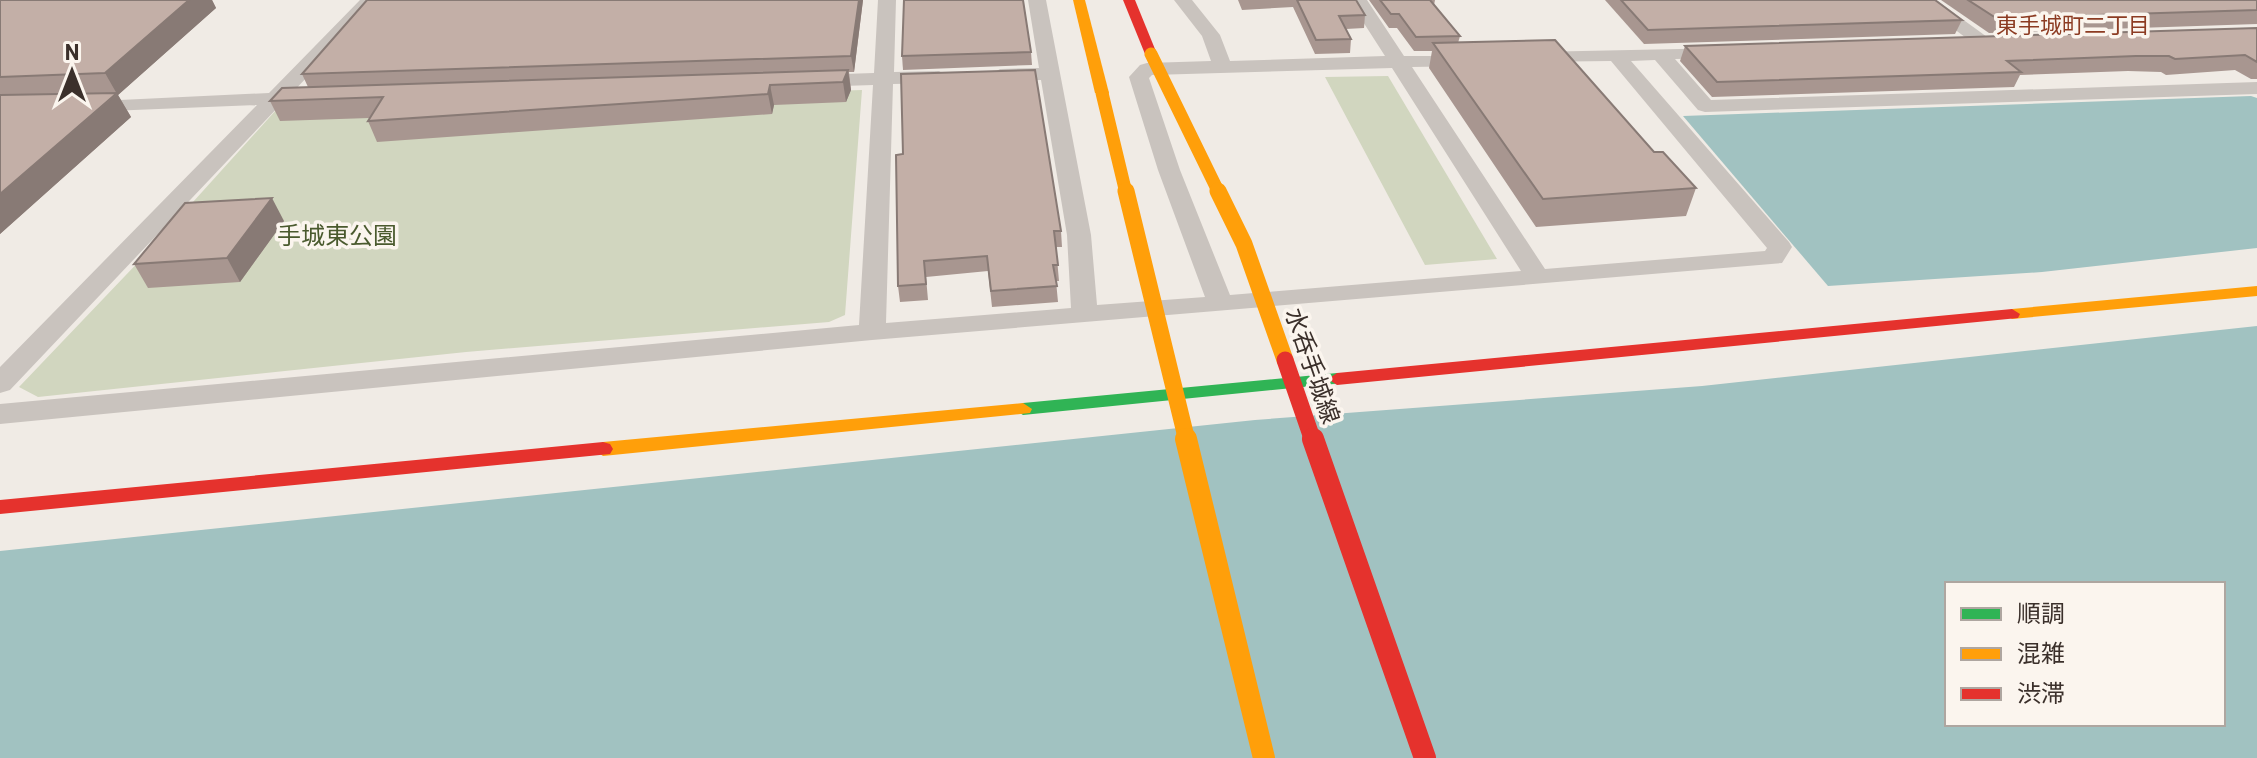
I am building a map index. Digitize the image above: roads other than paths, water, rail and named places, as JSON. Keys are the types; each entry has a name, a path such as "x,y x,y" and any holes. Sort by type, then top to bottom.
{"main road":[{"path":"1079,0 1264,758"},
{"name":"水呑手城線","path":"1129,0 1172,102 1244,244 1425,758"},
{"path":"0,507 2257,291"}],"street":[{"path":"0,384 370,0"},
{"path":"872,332 887,0"},
{"path":"1037,0 1079,235 1085,315"},
{"path":"1183,0 1211,35 1223,67"},
{"path":"1358,0 1537,276"},
{"path":"1924,0 1991,42 1953,43"},
{"path":"1221,304 1169,170 1139,77 1147,69 1737,51"},
{"path":"1660,54 1705,106 2257,88"},
{"path":"0,414 872,332 1773,258 1780,247 1617,56"},
{"path":"787,81 1048,74"},
{"path":"61,106 324,96"}],"water":[{"path":"2257,98 2257,248 2042,272 1828,286 1683,116"},
{"path":"2257,326 2257,758 0,758 0,551 1255,420 1702,386"}],"district":[{"name":"東手城町二丁目","path":"2073,25"}],"park label":[{"name":"手城東公園","path":"337,236"}]}
